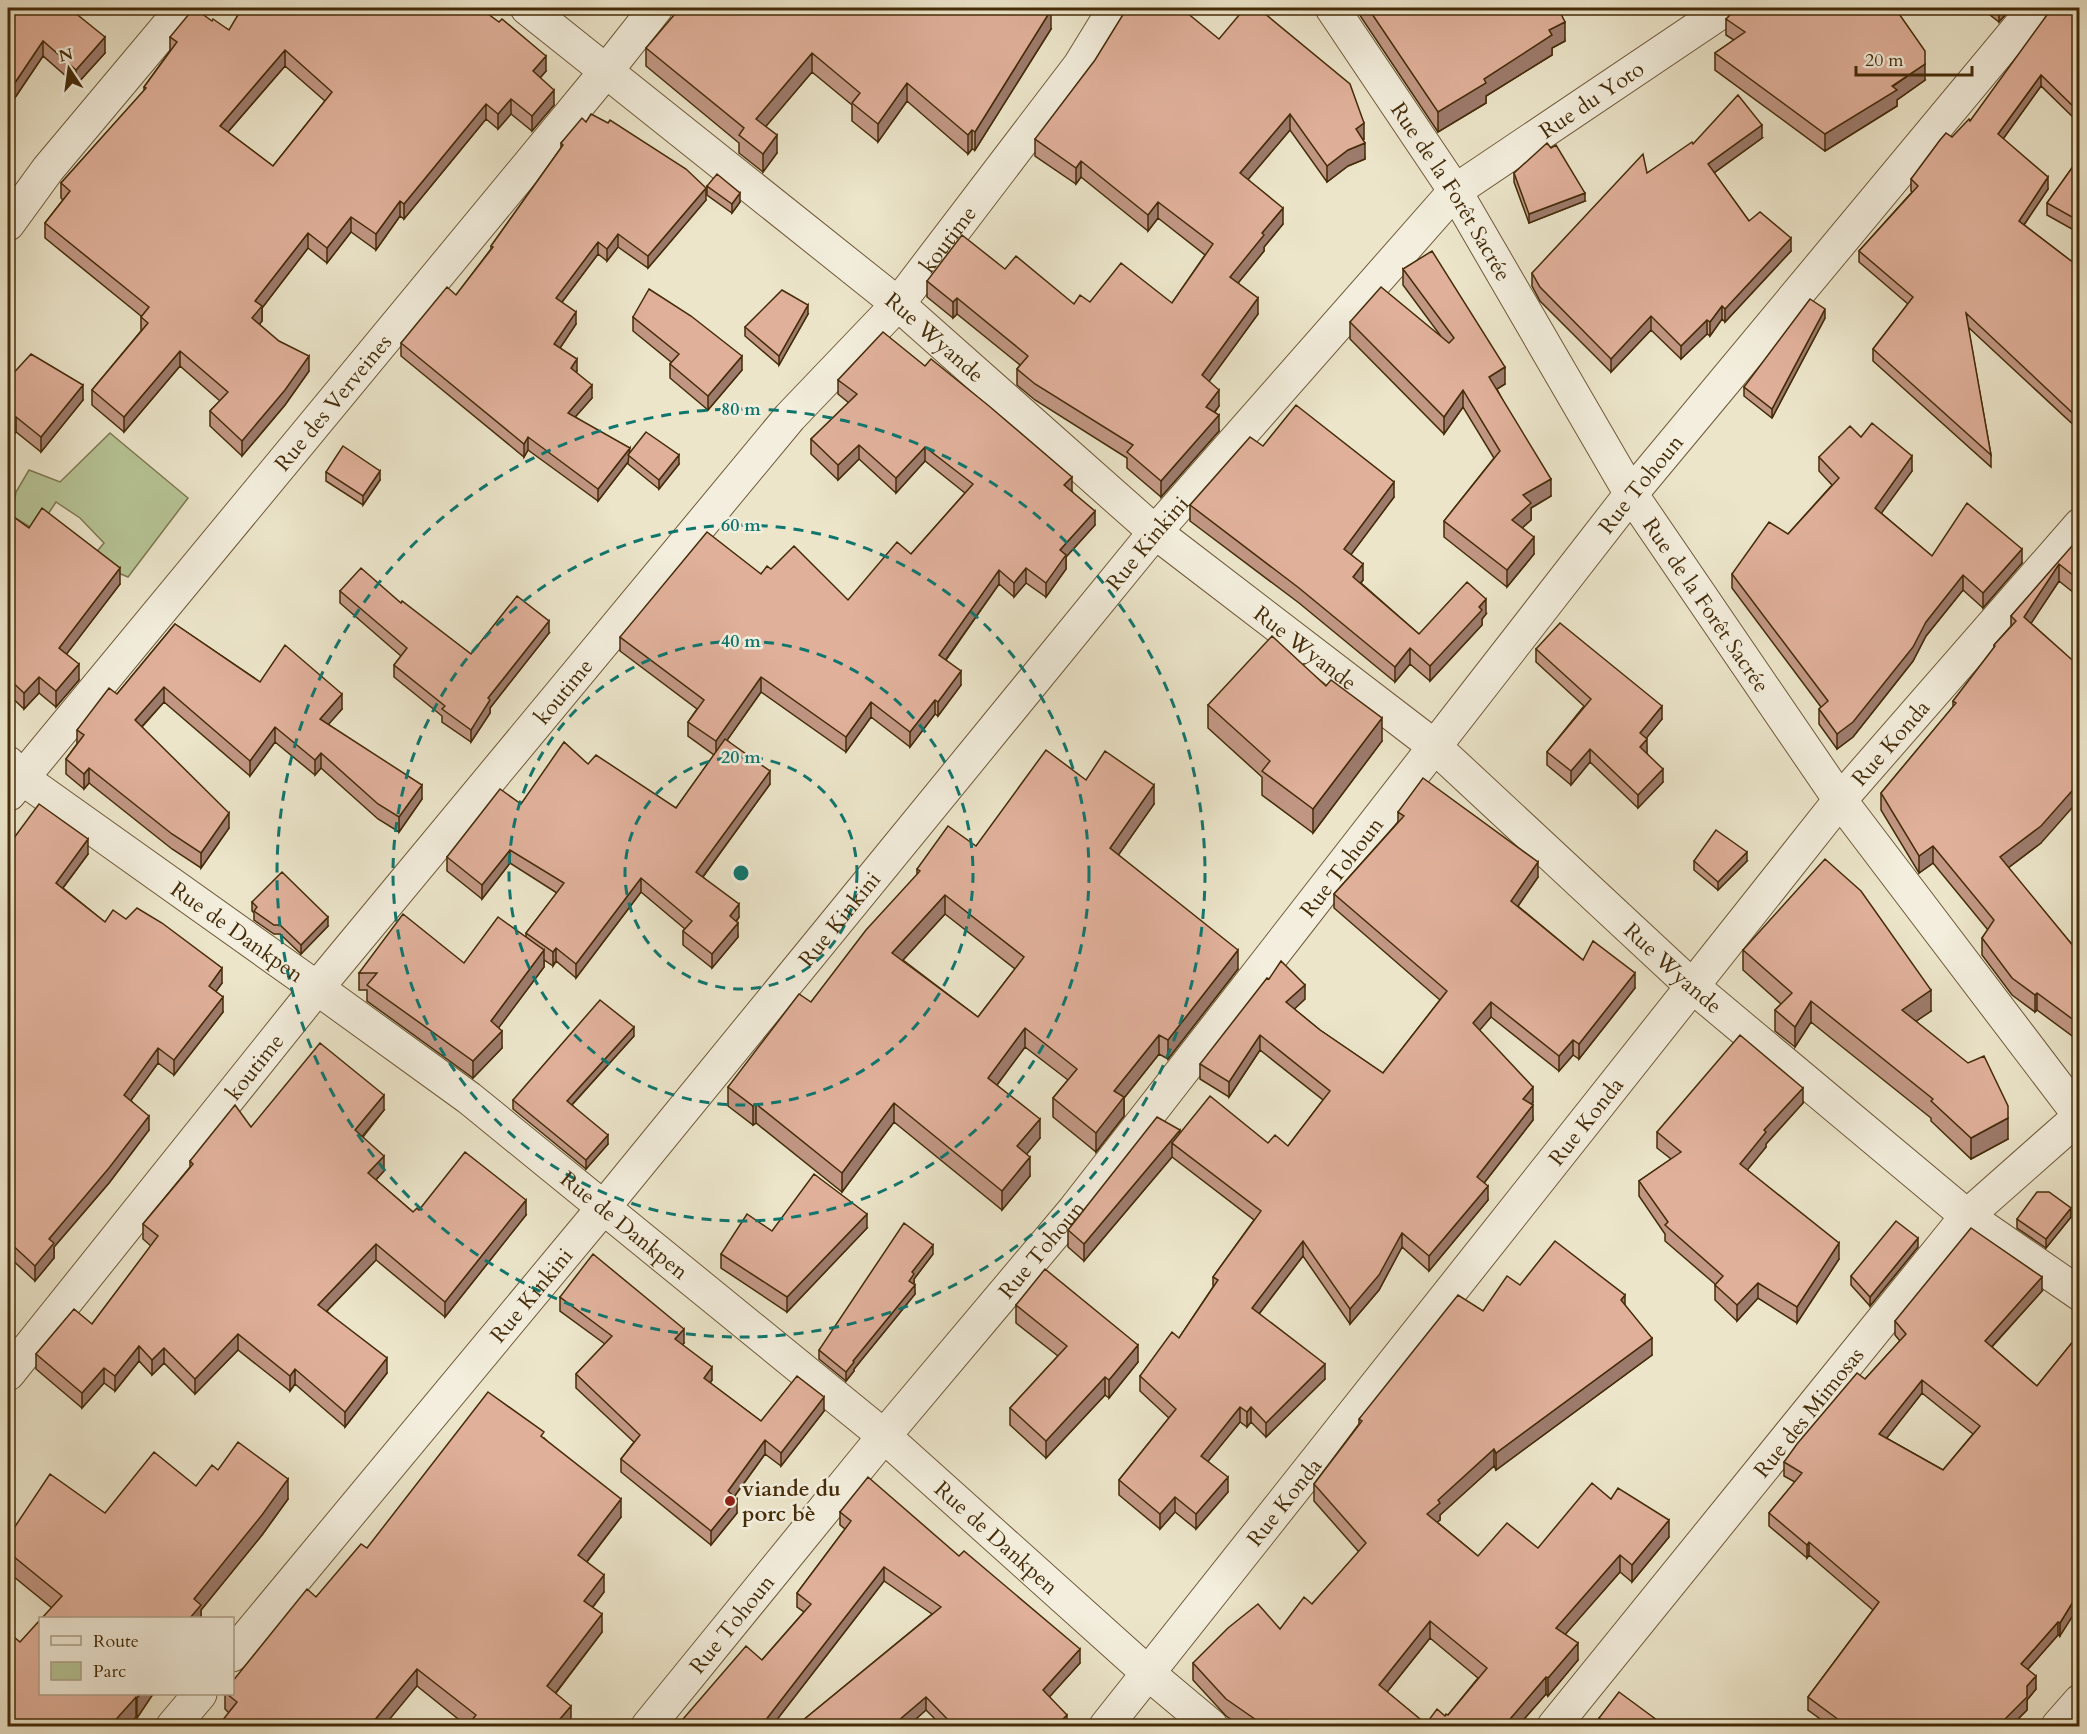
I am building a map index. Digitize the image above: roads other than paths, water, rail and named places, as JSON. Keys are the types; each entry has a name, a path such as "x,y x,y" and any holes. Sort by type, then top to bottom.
{"street":[{"path":"8,224 48,168 183,8"},
{"name":"Rue Wyande","path":"527,8 898,304 1155,532 1434,746 1692,986 1967,1216 2079,1294"},
{"name":"Rue des Verveines","path":"12,779 607,70 656,8"},
{"name":"koutime","path":"8,1374 317,988 790,417 898,304 1080,64 1115,8"},
{"name":"Rue de la Forêt Sacrée","path":"1332,8 1455,191 1631,494 1840,800 2079,1116"},
{"name":"Rue du Yoto","path":"1455,191 1727,8"},
{"name":"Rue Tohoun","path":"648,1726 884,1436 1074,1209 1631,494 2035,8"},
{"name":"Rue Kinkini","path":"234,1653 603,1208 1155,532 1455,191"},
{"name":"Rue Konda","path":"1106,1726 1840,800 2079,525"},
{"name":"Rue de Dankpen","path":"12,779 317,988 469,1098 884,1436 1149,1674 1211,1726"},
{"name":"Rue des Mimosas","path":"1554,1726 1967,1216 2079,1116"},
{"path":"173,1726 199,1695"},
{"path":"2058,1726 2079,1701"}],"place":[{"name":"viande du porc bè","path":"730,1501"}]}
